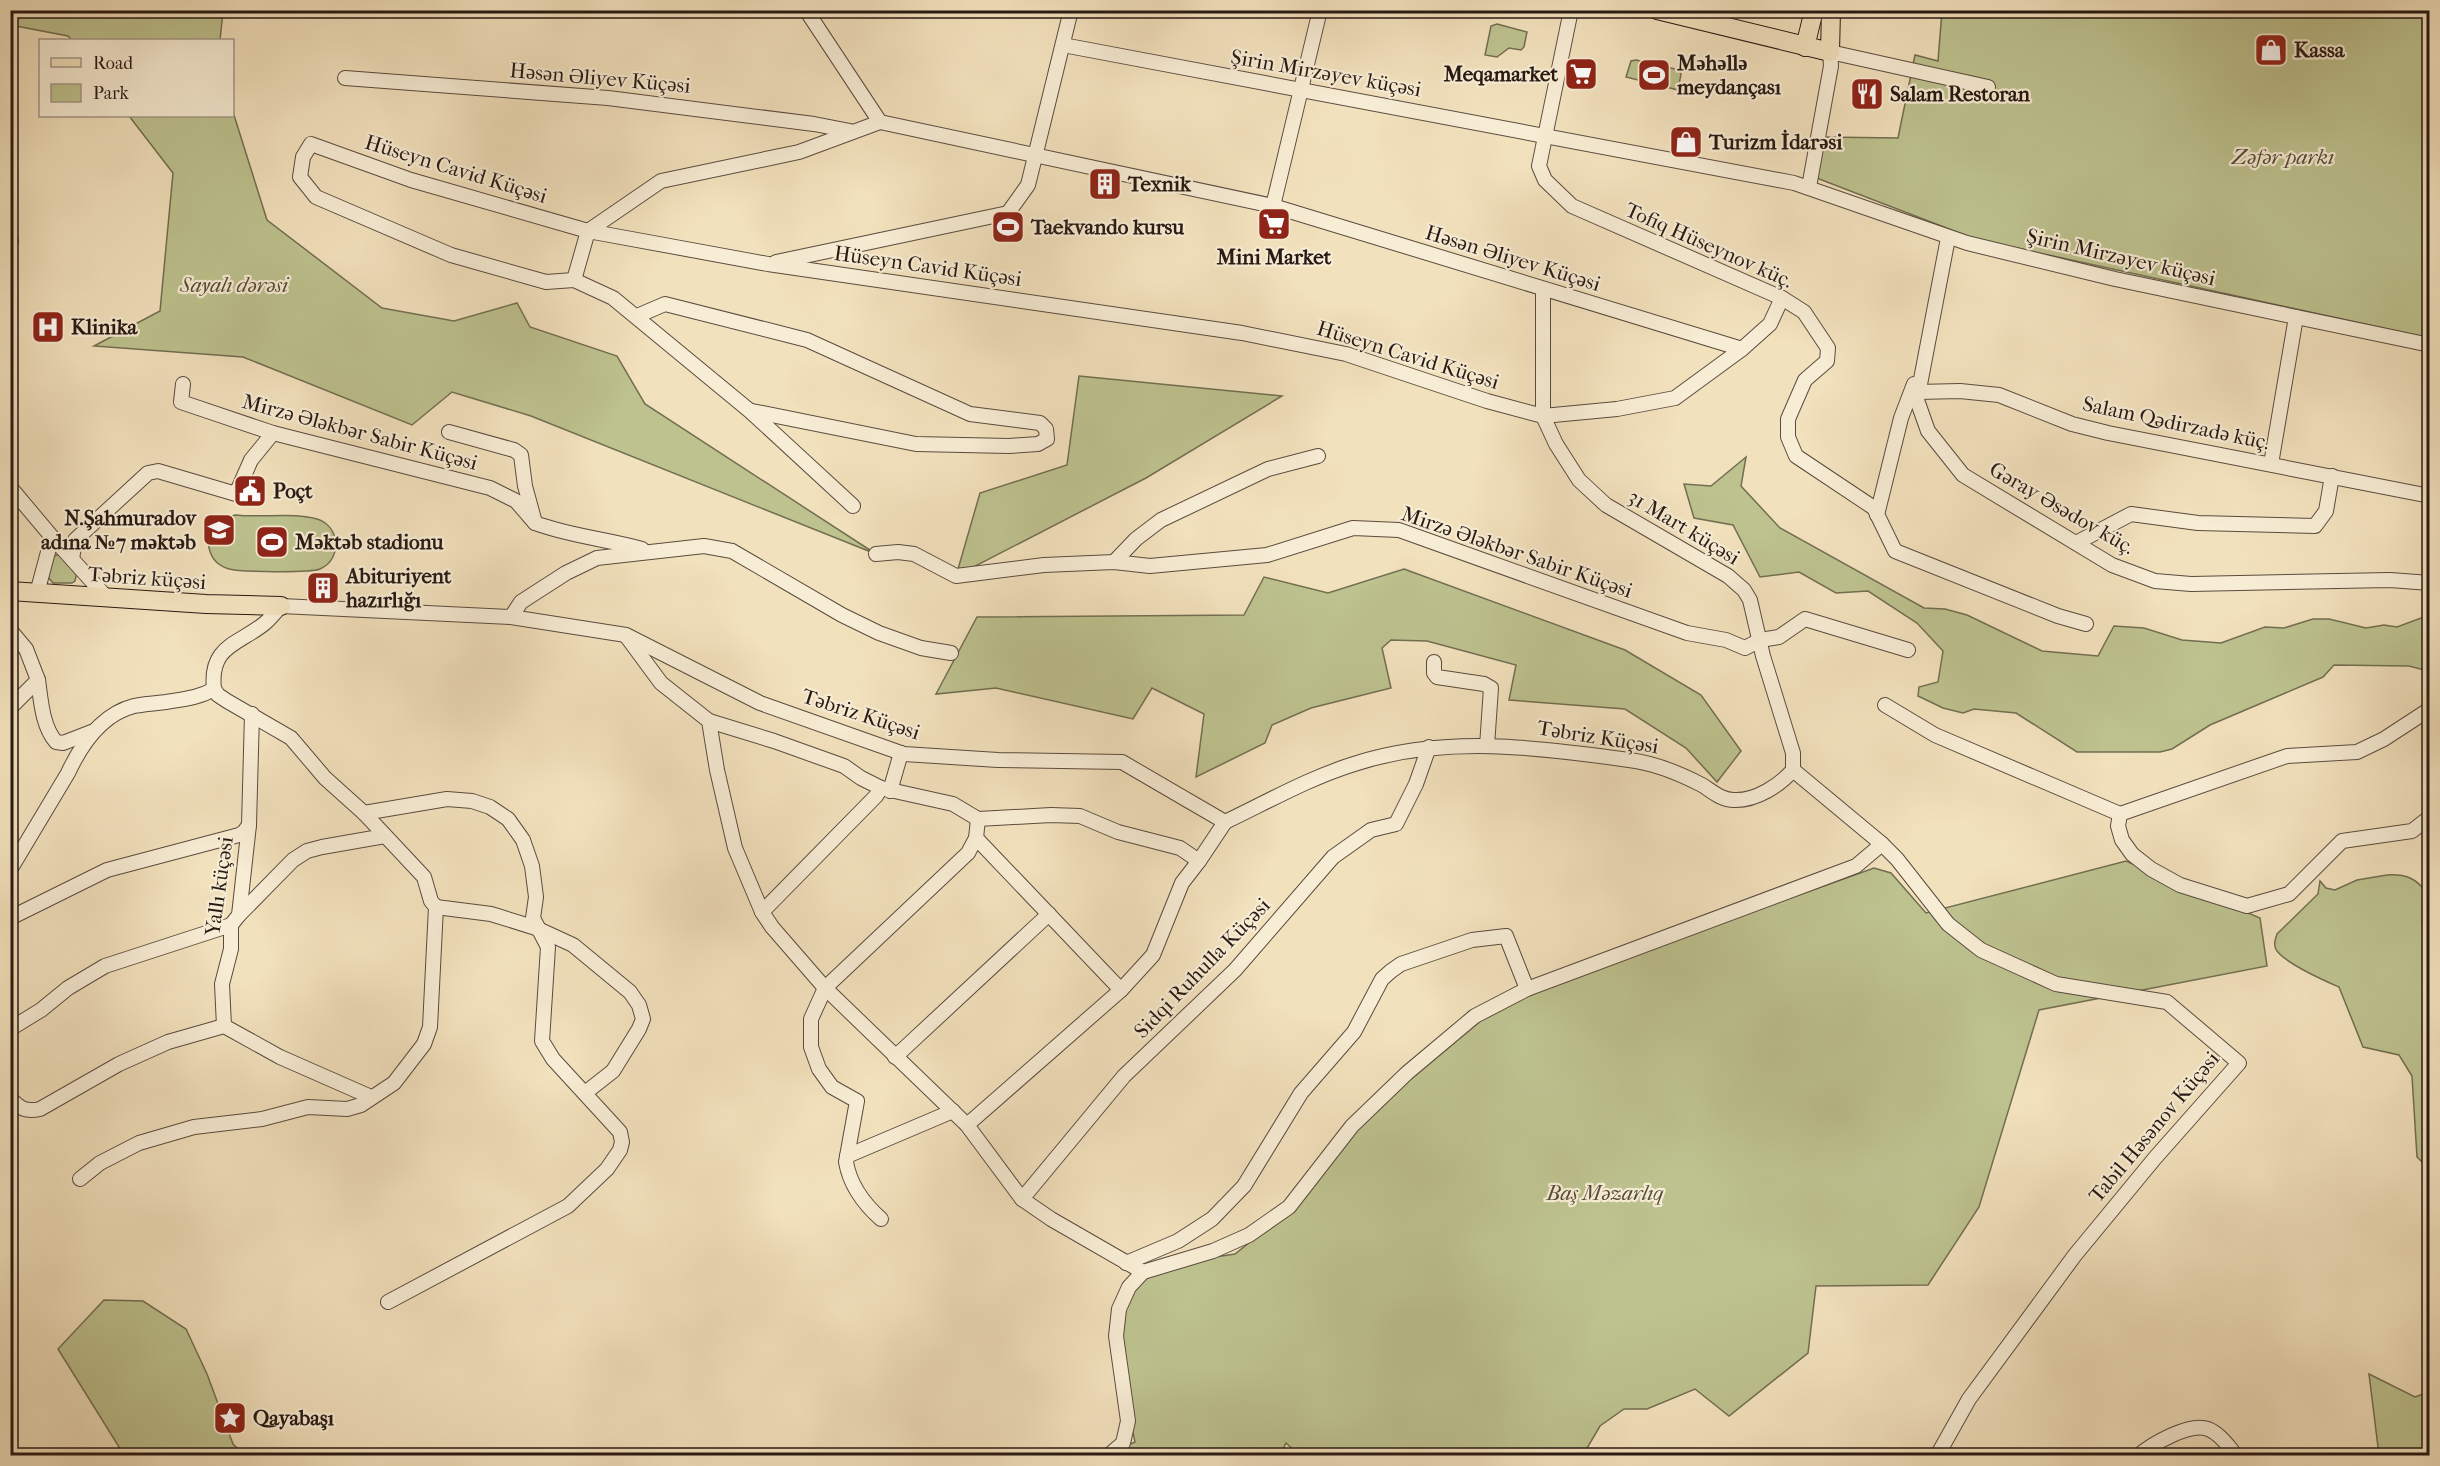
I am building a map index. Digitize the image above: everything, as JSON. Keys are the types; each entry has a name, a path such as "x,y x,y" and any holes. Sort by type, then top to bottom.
{"main road":[{"path":"1657,10 1830,52 1831,10"},
{"path":"1804,47 1814,10"},
{"name":"Təbriz küçəsi","path":"10,591 206,604 281,606"}],"street":[{"path":"806,10 880,122"},
{"path":"768,264 1008,213 1028,184 1071,10"},
{"path":"1273,206 1320,10"},
{"path":"1544,134 1570,10"},
{"name":"Şirin Mirzəyev küçəsi","path":"1063,45 1794,183 1948,238 2115,279 2430,345"},
{"path":"1809,187 1832,66 1830,52 1988,87"},
{"name":"Həsən Əliyev Küçəsi","path":"345,78 608,98 814,124 850,131"},
{"name":"Həsən Əliyev Küçəsi","path":"588,231 661,181 799,152 850,131 880,122 1273,206 1742,349"},
{"name":"Tofiq Hüseynov küç.","path":"1544,134 1539,166 1545,180 1572,206 1782,298 1804,312 1828,348 1827,361 1805,380 1788,419 1788,437 1796,456 1874,508 1894,551 2058,616 2086,624"},
{"name":"Hüseyn Cavid Küçəsi","path":"574,280 546,282 451,255 316,197 300,177 303,157 311,144 411,180 588,231 768,264 1242,333 1346,354 1487,401 1543,416"},
{"path":"588,231 574,280 613,298 637,316 750,411 853,506"},
{"name":"Gəray Əsədov küç.","path":"1948,238 1917,400 1928,431 1963,475 2112,565 2156,581 2191,584 2390,580 2430,583"},
{"name":"31 Mart küçəsi","path":"1544,289 1543,416 1556,444 1579,480 1606,505 1728,576 1744,590 1750,600 1793,753 1793,770"},
{"path":"1543,416 1617,409 1675,398 1742,349 1770,324 1782,298"},
{"path":"637,316 665,304 807,340 970,414 1040,423 1046,429 1047,439 1038,444 1009,446 916,444 750,411"},
{"path":"2271,464 2296,317"},
{"path":"1877,515 1907,401 1922,372"},
{"name":"Mirzə Ələkbər Sabir Küçəsi","path":"183,384 181,402 273,433 490,488 516,501 535,524"},
{"name":"Salam Qədirzadə küç.","path":"1917,392 1960,391 1999,395 2072,424 2108,433 2430,496"},
{"path":"449,432 514,450 521,455 525,486 535,524 565,534 611,541 647,551"},
{"path":"72,560 75,540 148,473 158,471 236,494 250,460 273,433"},
{"path":"1114,562 1136,539 1161,520 1268,469 1318,456"},
{"path":"2076,543 2131,513 2198,523 2315,526 2326,511 2332,476"},
{"path":"10,487 107,598"},
{"name":"Mirzə Ələkbər Sabir Küçəsi","path":"876,554 898,552 914,554 956,576 1044,565 1114,562 1150,566 1267,555 1353,528 1399,530 1687,633 1726,640 1745,648 1760,639 1779,637 1805,619 1908,650"},
{"path":"37,593 52,537"},
{"path":"511,617 521,602 528,597 597,558 704,546 732,551 842,615 879,633 921,648 951,653"},
{"path":"80,1179 100,1163 139,1143 194,1127 262,1119 309,1107 347,1109 361,1105 394,1083 424,1044 430,1027 436,907 431,901 424,877 364,813 325,778 291,738 227,701 214,689 213,679 219,659 229,645 265,623 281,606"},
{"name":"Təbriz Küçəsi","path":"281,606 511,617 626,635 760,703 901,753 927,757 998,760 1122,762 1225,822 1319,777 1355,763 1429,747 1512,746 1631,760 1659,766 1701,785 1722,798 1733,801 1744,800 1763,792 1782,782 1793,770"},
{"path":"10,630 26,649 38,680 44,714 51,735 56,742 63,743 94,731"},
{"path":"626,635 661,684 709,721 844,766 861,778 886,789 953,804 978,819 1050,815 1080,816 1118,832 1180,848 1199,861"},
{"path":"1434,662 1434,673 1437,676 1484,684 1491,688 1487,746"},
{"path":"10,708 38,680"},
{"path":"10,870 76,756 94,731 112,716 132,706 201,697 214,689"},
{"path":"1885,705 1935,735 2120,814 2287,756 2357,752 2384,739 2430,709"},
{"name":"Yallı küçəsi","path":"224,1026 222,984 231,949 249,825 252,714"},
{"path":"709,721 717,770 735,848 762,912 772,927 825,988 967,1125 1022,1199 1051,1219 1143,1272"},
{"name":"Sidqi Ruhulla Küçəsi","path":"1022,1199 1124,1076 1235,970 1333,857 1371,830 1396,824 1416,784 1429,747"},
{"path":"762,912 876,796 886,789 901,753"},
{"path":"1108,1455 1123,1443 1128,1421 1116,1336 1119,1309 1129,1287 1143,1272 1213,1251 1240,1239 1288,1207 1352,1126 1407,1072 1475,1016 1527,989 1856,866 1882,844 1793,770"},
{"path":"364,813 447,799 472,801 490,807 508,819 524,840 532,866 536,897 533,918 536,928 546,939 548,947 542,1041 553,1059 620,1132 622,1142 620,1150 607,1169 568,1206 388,1302"},
{"path":"2120,814 2118,826 2121,840 2132,854 2151,869 2180,885 2247,906 2289,894 2342,841 2430,829"},
{"path":"2412,831 2430,817"},
{"path":"881,1219 868,1208 847,1171 847,1156 857,1101 832,1087 819,1069 811,1047 811,1019 825,988 968,853 976,838 978,819"},
{"path":"967,1125 1121,990 1153,955 1182,883 1225,822"},
{"path":"10,918 107,870 239,835 249,825"},
{"path":"10,1029 41,1010 68,987 105,966 235,920 294,860 307,851 385,837"},
{"name":"Sidqi Ruhulla Küçəsi","path":"976,838 1121,990"},
{"name":"Tabil Həsənov Küçəsi","path":"1882,844 1948,924 1981,950 2056,984 2167,1002 2239,1063 2155,1158 2075,1255 1969,1398 1938,1455"},
{"path":"436,907 491,914 536,928 573,945 630,992 639,1005 643,1019 613,1071 585,1093"},
{"path":"896,1057 1049,914"},
{"path":"1126,1263 1178,1241 1212,1219 1245,1186 1301,1093 1354,1032 1382,980 1401,964 1472,940 1506,936 1527,989"},
{"path":"10,1098 19,1107 28,1111 40,1109 118,1064 168,1042 224,1026 279,1057 371,1097"},
{"path":"847,1156 953,1111"},
{"path":"2138,1455 2180,1432 2198,1427 2209,1429 2236,1455"}],"green space":[{"path":"11,10 223,11 220,39 71,39 68,36 11,25"},
{"name":"Zəfər parkı","path":"2415,10 2429,13 2429,338 1975,239 1814,177 1823,137 1898,138 1915,55 1938,61 1942,11"},
{"path":"1497,24 1527,32 1524,47 1521,50 1509,48 1497,57 1485,55 1491,26"},
{"name":"Məhəllə meydançası","path":"1636,60 1679,70 1681,74 1678,90 1626,77 1631,61"},
{"name":"Sayalı dərəsi","path":"234,115 267,220 382,308 454,321 517,303 530,327 617,356 645,404 876,554 531,416 452,392 412,425 243,357 94,346 160,311 173,173 130,117 234,117"},
{"path":"1079,376 1282,396 1146,478 956,576 980,493 1067,465"},
{"path":"1746,457 1741,486 1780,528 1924,608 1945,609 1967,615 2042,651 2098,656 2114,626 2144,628 2182,640 2221,643 2265,627 2284,628 2313,619 2329,619 2366,628 2384,625 2397,627 2429,615 2429,645 2426,647 2429,666 2424,670 2409,666 2334,665 2323,677 2210,725 2172,749 2160,752 2077,752 2016,713 1974,709 1963,713 1943,708 1918,696 1919,687 1938,682 1943,651 1917,623 1868,591 1836,593 1799,572 1760,577 1733,525 1694,518 1684,484 1711,486"},
{"name":"Məktəb stadionu","path":"235,515 299,516 320,520 333,532 336,548 333,557 320,569 303,571 246,571 221,566 211,555 210,534 217,521"},
{"path":"61,555 77,572 75,581 72,583 53,583 48,577 51,557"},
{"path":"1404,569 1625,650 1701,695 1741,751 1717,782 1686,748 1625,709 1509,700 1516,665 1427,641 1391,640 1382,648 1391,688 1311,708 1272,725 1265,743 1196,777 1204,714 1152,688 1133,719 996,688 936,694 977,617 1244,615 1264,577 1328,593"},
{"name":"Baş Məzarlıq","path":"2126,861 2260,918 2267,966 2039,1010 1979,1207 1928,1285 1816,1286 1808,1353 1729,1416 1695,1389 1647,1409 1624,1409 1600,1426 1583,1455 1300,1456 1286,1443 1280,1455 1104,1456 1135,1442 1121,1374 1116,1324 1139,1280 1195,1260 1235,1254 1285,1214 1355,1127 1468,1024 1520,995 1874,868 1891,873 1926,913"},
{"path":"2387,875 2410,878 2427,893 2422,922 2430,937 2429,1169 2417,1157 2412,1076 2399,1055 2363,1047 2339,987 2289,962 2277,951 2275,945 2277,934 2318,894 2320,881 2326,888 2335,890 2357,880"},
{"path":"104,1300 143,1301 186,1329 207,1374 233,1444 244,1455 124,1455 58,1349"},
{"path":"2369,1374 2415,1397 2429,1392 2429,1455 2379,1455"}],"place":[{"name":"Kassa","path":"2271,50"},
{"name":"Meqamarket","path":"1581,74"},
{"name":"Məhəllə meydançası","path":"1654,75"},
{"name":"Salam Restoran","path":"1867,94"},
{"name":"Turizm İdarəsi","path":"1686,142"},
{"name":"Texnik","path":"1105,184"},
{"name":"Mini Market","path":"1274,224"},
{"name":"Taekvando kursu","path":"1008,227"},
{"name":"Klinika","path":"48,327"},
{"name":"Poçt","path":"250,491"},
{"name":"N.Şahmuradov adına №7 məktəb","path":"219,530"},
{"name":"Məktəb stadionu","path":"272,542"},
{"name":"Abituriyent hazırlığı","path":"323,588"},
{"name":"Qayabaşı","path":"230,1418"}]}
